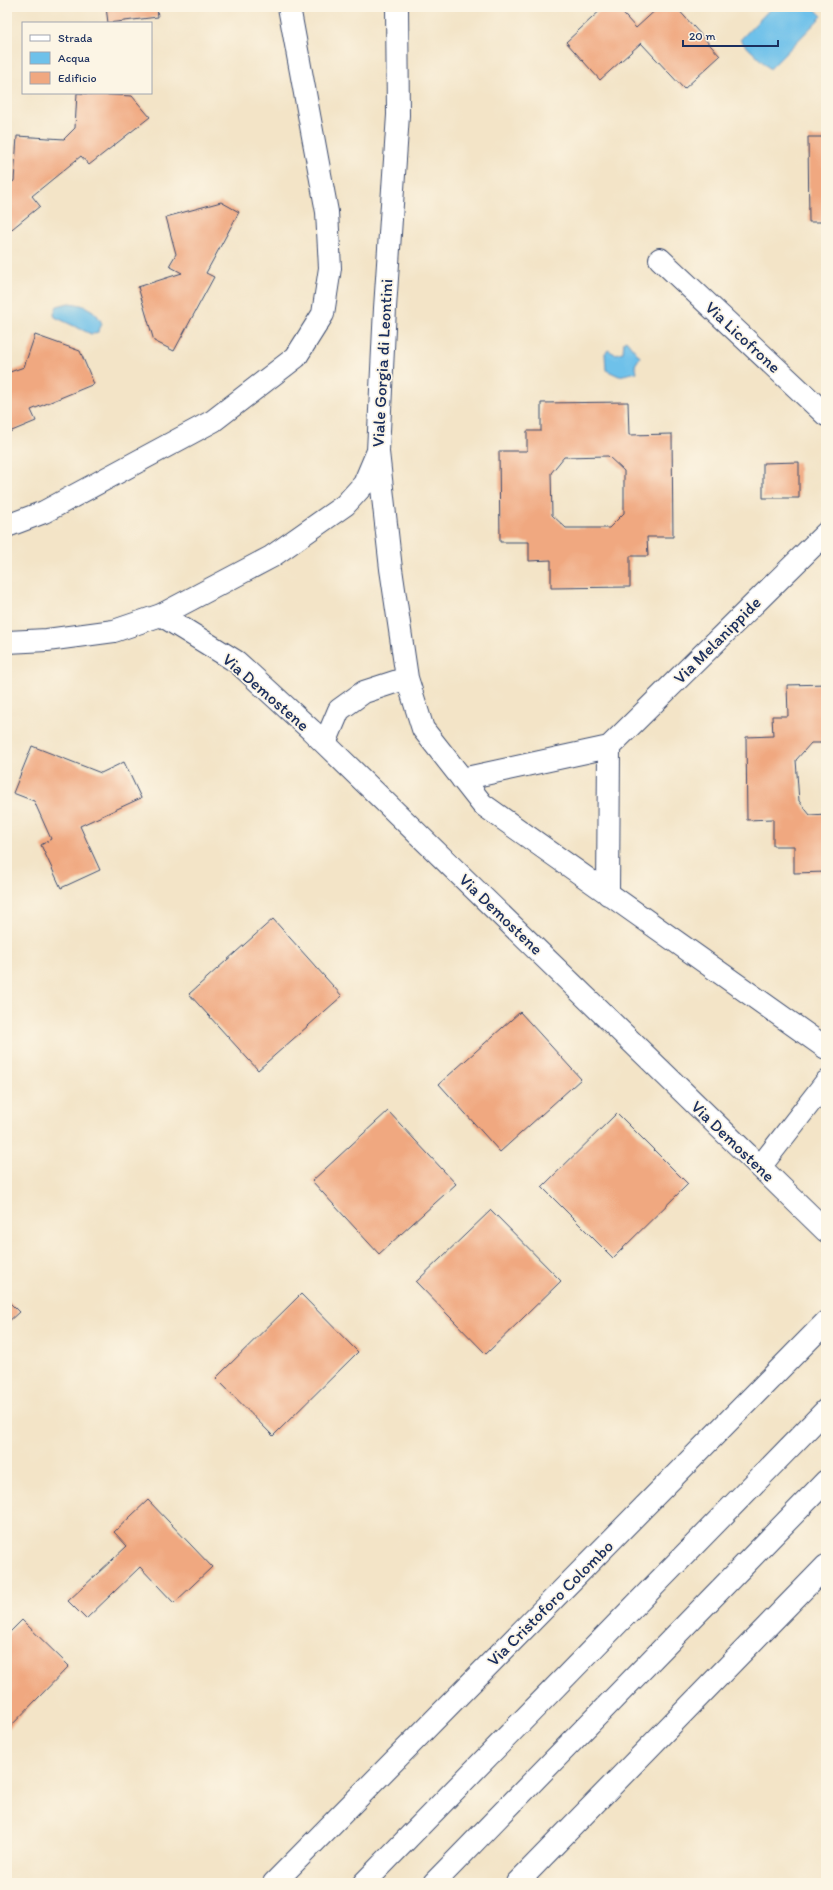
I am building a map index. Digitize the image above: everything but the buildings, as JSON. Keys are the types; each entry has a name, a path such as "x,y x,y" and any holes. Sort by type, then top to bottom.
{"street":[{"path":"7,526 44,512 213,421 296,357 323,314 330,268 327,212 289,7"},
{"name":"Viale Gorgia di Leontini","path":"7,642 47,640 114,631 161,615 271,557 345,505 364,484 378,451 385,308 398,115 397,7"},
{"name":"Via Licofrone","path":"660,259 826,415"},
{"path":"378,451 391,569 408,678 423,729 482,804 826,1048"},
{"name":"Via Melanippide","path":"609,747 826,533"},
{"name":"Via Demostene","path":"161,615 237,662 325,743 826,1231"},
{"path":"325,743 339,710 364,692 408,678"},
{"path":"462,779 609,747 608,894"},
{"path":"760,1168 826,1082"},
{"name":"Via Cristoforo Colombo","path":"274,1883 826,1322"},
{"path":"364,1883 826,1410"},
{"path":"434,1883 826,1481"},
{"path":"517,1883 826,1566"}],"water":[{"path":"772,7 813,7 822,16 770,69 740,40"},
{"path":"69,303 85,306 97,315 102,324 98,332 91,334 55,317 54,313 57,306"},
{"path":"626,340 640,357 635,365 637,372 619,376 606,370 605,353 608,350 615,354 623,352 624,341"}]}
